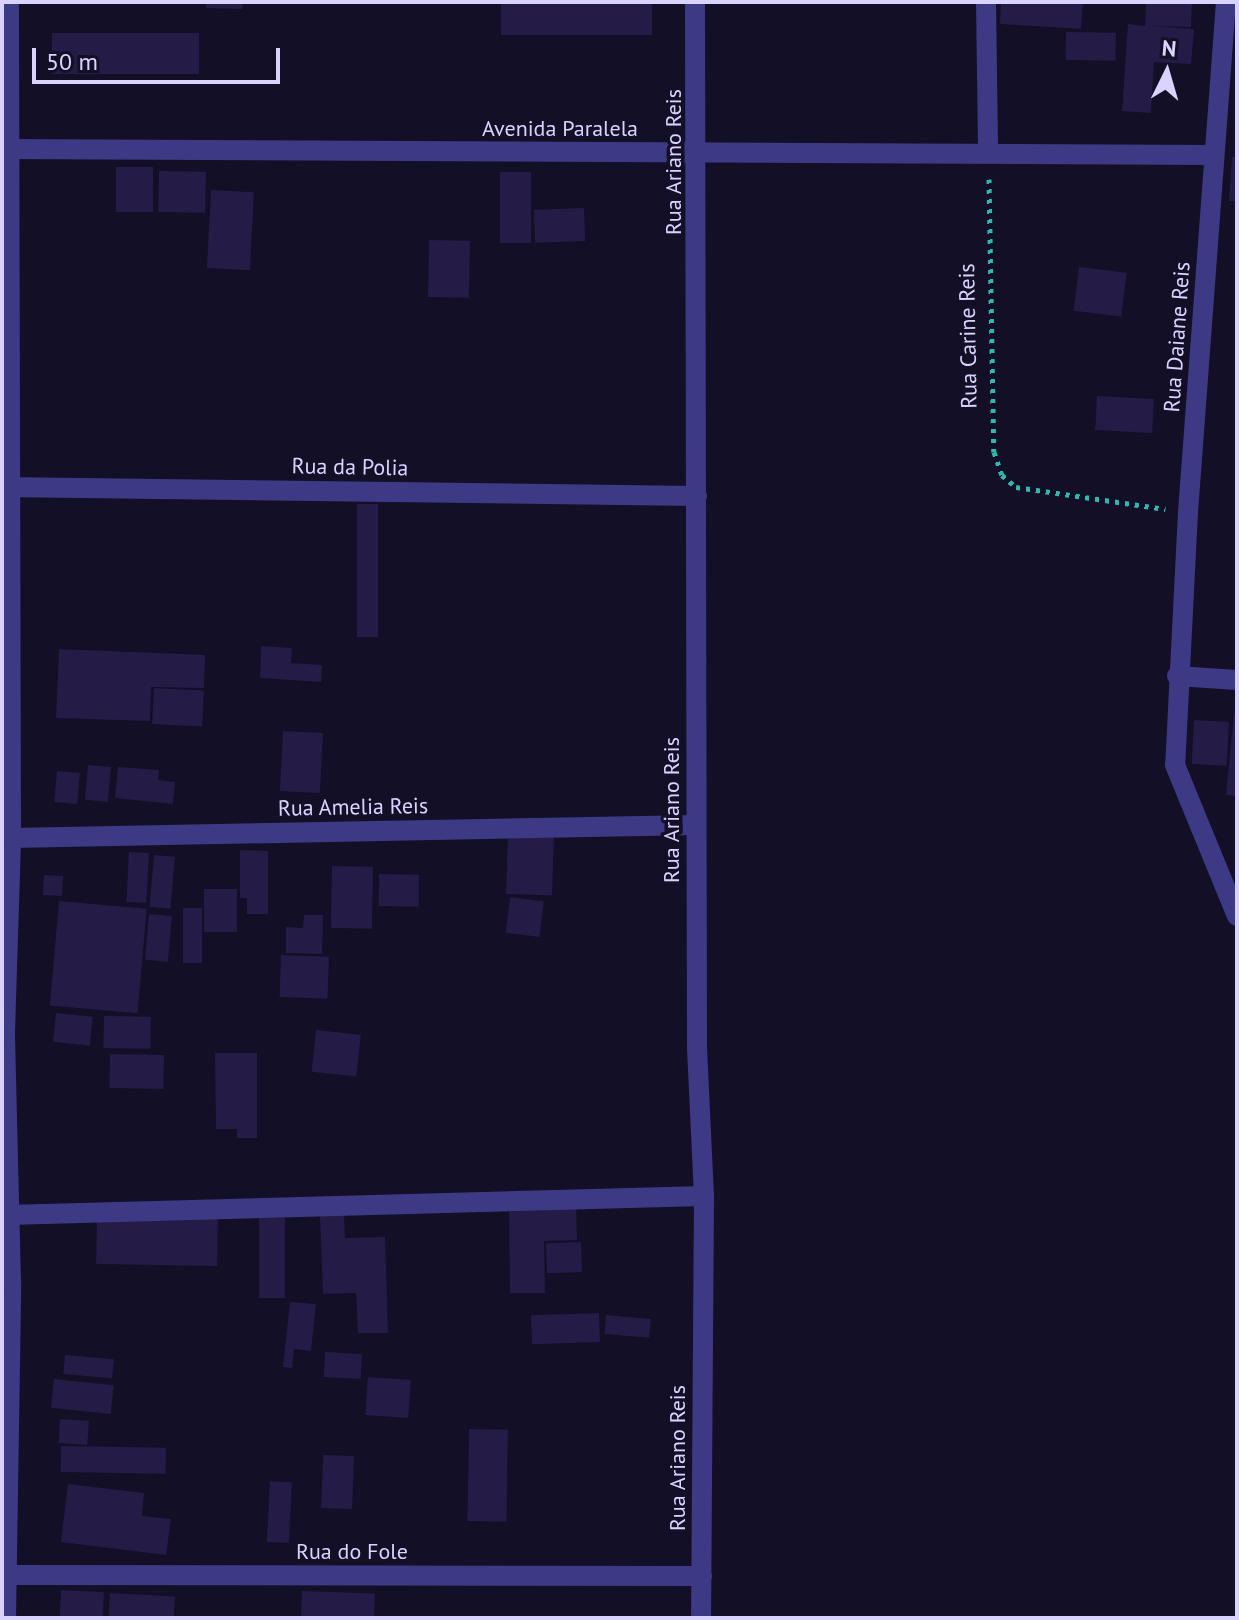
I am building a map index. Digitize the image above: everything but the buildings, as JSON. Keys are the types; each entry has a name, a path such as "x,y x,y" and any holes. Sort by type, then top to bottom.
{"street":[{"path":"6,1618 4,1032 11,838 5,788 5,149 9,2"},
{"name":"Rua Ariano Reis","path":"695,2 698,154 696,825 704,1196 701,1618"},
{"path":"986,2 988,150"},
{"name":"Rua Daiane Reis","path":"1226,2 1177,676 1175,765 1237,916"},
{"name":"Avenida Paralela","path":"5,149 698,154 988,150 1214,155"},
{"name":"Rua da Polia","path":"5,487 697,496"},
{"path":"1177,676 1237,680"},
{"name":"Rua Amelia Reis","path":"11,838 696,825"},
{"path":"7,1215 704,1196"},
{"name":"Rua do Fole","path":"4,1575 702,1576"}],"path":[{"name":"Rua Carine Reis","path":"988,150 994,452 1002,475 1016,487 1188,512"}]}
